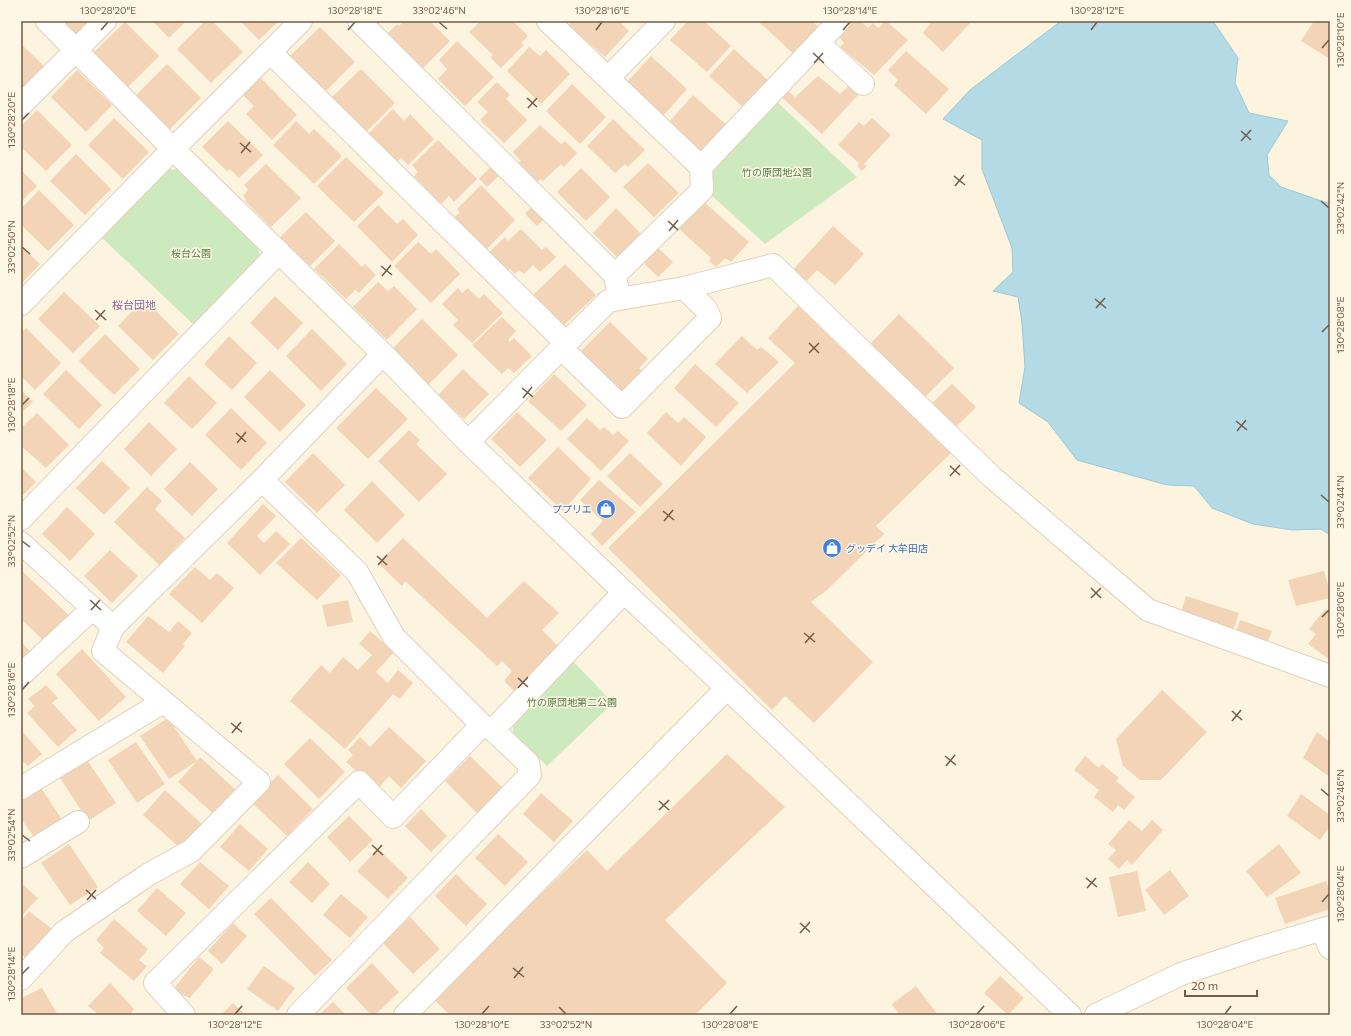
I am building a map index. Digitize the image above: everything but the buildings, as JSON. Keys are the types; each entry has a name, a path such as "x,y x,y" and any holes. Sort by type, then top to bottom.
{"street":[{"path":"47,21 173,149 383,354 468,442 1070,1015"},
{"path":"21,105 105,21"},
{"path":"21,304 301,21"},
{"path":"359,21 615,275 619,299"},
{"path":"548,21 701,168 702,190 615,275"},
{"path":"608,78 664,21"},
{"path":"701,168 839,21"},
{"path":"818,43 863,84"},
{"path":"270,52 564,346 622,407 710,318 706,309 684,288"},
{"path":"21,519 279,252"},
{"path":"468,442 608,301 684,288 773,265 992,477 1148,610 1330,676"},
{"path":"21,979 64,932 149,874 191,851 258,782 103,651 113,627 262,480 383,354"},
{"path":"262,480 357,572 394,637 528,763 530,775 298,1015"},
{"path":"21,543 113,627"},
{"path":"184,1015 155,983 359,782 394,817 488,727 624,592"},
{"path":"21,675 93,608"},
{"path":"405,1015 727,688"},
{"path":"21,788 163,702"},
{"path":"21,857 78,822"},
{"path":"1096,1015 1181,974 1259,948 1327,935"}],"green space":[{"name":"竹の原団地公園","path":"774,99 857,177 765,244 710,194 709,169"},
{"name":"桜台公園","path":"178,169 258,248 260,256 193,324 102,238 168,170"},
{"name":"竹の原団地第二公園","path":"572,660 613,703 547,766 513,733 513,721"}],"water":[{"path":"1061,21 1213,21 1238,58 1235,83 1249,113 1288,121 1267,155 1269,175 1281,187 1330,204 1330,535 1321,529 1292,530 1253,524 1212,508 1194,486 1167,485 1077,460 1048,422 1019,403 1025,367 1022,323 1018,297 993,291 1013,272 1012,248 982,169 982,140 943,119 970,90"}],"place":[{"name":"ププリエ","path":"606,509"},
{"name":"グッデイ 大牟田店","path":"832,548"}],"district":[{"name":"桜台団地","path":"134,305"}]}
